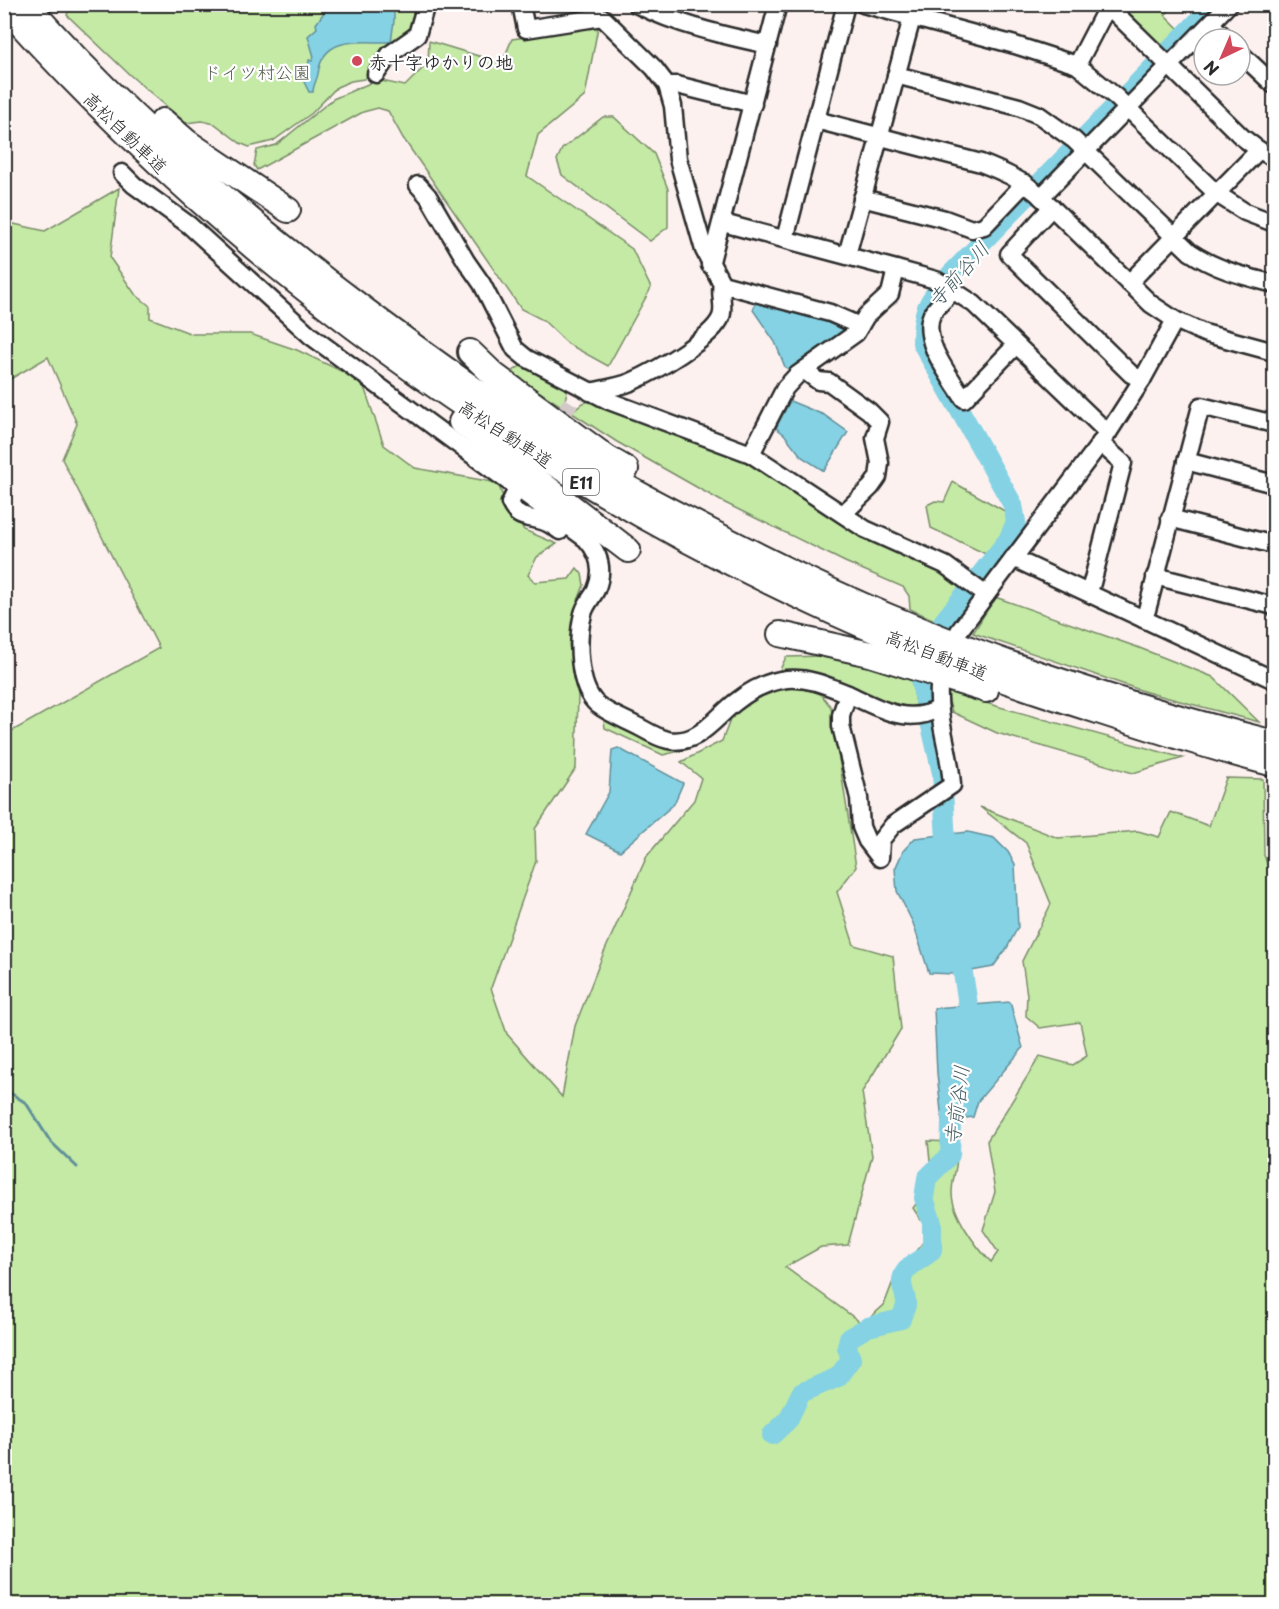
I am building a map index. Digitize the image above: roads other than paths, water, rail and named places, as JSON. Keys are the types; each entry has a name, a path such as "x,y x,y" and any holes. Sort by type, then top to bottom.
{"highway":[{"name":"高松自動車道","path":"26,4 99,81 190,167 326,281 503,411 588,465 766,560 906,624 1045,676 1226,731 1275,743"},
{"path":"39,4 187,142 288,210"},
{"name":"高松自動車道","path":"4,6 84,93 170,174 257,250 315,297 416,372 492,426 581,482 685,540 853,621 967,667 1040,693 1224,752 1275,764"},
{"path":"315,297 362,346 628,550"},
{"path":"470,352 494,375 607,458 692,509 766,560"},
{"path":"780,634 870,654 1036,705 1224,752"}],"street":[{"path":"376,74 390,54 417,35 426,4"},
{"path":"521,4 526,29 606,11 667,85 673,106 678,159 704,250 722,284 830,313 860,327"},
{"path":"636,4 662,17 698,29 768,45"},
{"path":"710,265 723,223 778,4"},
{"path":"786,239 846,4"},
{"path":"863,4 1015,45 1077,65 1122,103 1217,194 1245,212 1275,223"},
{"path":"862,198 945,219 972,229 984,226 1037,193 1164,61 1211,24 1229,4"},
{"path":"1077,65 1108,6 1242,137 1259,150 1275,158"},
{"path":"847,255 912,18"},
{"path":"1211,24 1214,27"},
{"path":"1252,64 1275,85"},
{"path":"896,75 1019,107 1039,115 1062,130 1080,146 1190,252 1207,263 1228,272 1275,284"},
{"path":"667,85 677,85 753,104"},
{"path":"816,120 981,163 1003,171 1037,193 1151,304 1175,320 1204,333 1275,352"},
{"path":"1130,283 1259,150"},
{"path":"122,173 134,185 189,225 311,336 594,547 601,571 596,590 583,612 580,645 582,678 589,694 598,705 669,740 684,739 699,734 710,727 736,701 764,684 787,679 814,681 895,715 932,711"},
{"path":"418,184 428,196 482,284 515,350 585,390 634,412 751,454 865,529 945,565 978,588"},
{"path":"1037,193 1009,254 1131,374 1142,380"},
{"path":"723,223 847,255 946,286 974,304 1016,345 1104,438 1123,463 1088,592"},
{"path":"751,454 785,388 797,375 856,333 866,316 890,294 896,269"},
{"path":"571,402 585,390 631,382 696,345 722,316 720,290 722,284"},
{"path":"946,286 933,312 929,335 932,347 964,399 1016,345"},
{"path":"959,631 978,588 1013,558 1104,438 1142,380 1175,320"},
{"path":"805,371 818,381 829,382 869,411 880,422 875,438 880,463 878,477 843,514"},
{"path":"1143,618 1201,406 1275,424"},
{"path":"1186,461 1275,484"},
{"path":"515,493 510,502 514,511 520,516 545,521 598,556"},
{"path":"1170,518 1275,545"},
{"path":"1013,558 1275,680"},
{"path":"1155,576 1275,606"},
{"path":"848,694 841,715 841,726 859,798 861,828 867,841 880,858 881,840 893,825 952,785 951,763 932,711 939,687"}],"water":[{"path":"329,5 394,5 391,42 356,42 335,47 327,52 321,61 313,92 309,92 302,78 303,73 308,69 309,60 312,61 314,57 308,36 317,28 316,24"},
{"path":"757,299 837,324 848,334 794,372 785,367 775,342 753,310"},
{"path":"790,401 824,415 848,432 824,471 802,457 784,434 776,428"},
{"path":"618,748 683,783 674,804 620,851 586,834 609,792 612,750"},
{"path":"968,832 994,838 1008,852 1015,864 1018,927 1007,948 993,967 955,974 929,973 913,923 897,891 895,869 903,851 915,838"},
{"path":"1010,1002 1023,1048 978,1101 973,1117 942,1121 934,1008"}],"waterway":[{"name":"寺前谷川","path":"943,622 1008,540 1016,522 1013,505 922,343 923,321 928,306 950,275 1215,4"},
{"name":"寺前谷川","path":"920,679 942,773 947,859"},
{"name":"寺前谷川","path":"959,948 969,1011 965,1032"},
{"path":"4,1089 26,1103 50,1141 77,1167"},
{"name":"寺前谷川","path":"772,1435 788,1420 801,1393 838,1377 851,1359 847,1347 849,1338 868,1327 901,1319 906,1305 903,1276 909,1268 932,1250 932,1223 924,1198 927,1178 950,1155 951,1122 956,1093"}],"tunnel":[{"path":"553,431 571,402"}],"place":[{"name":"赤十字ゆかりの地","path":"357,61"}],"park label":[{"name":"ドイツ村公園","path":"257,71"}]}
